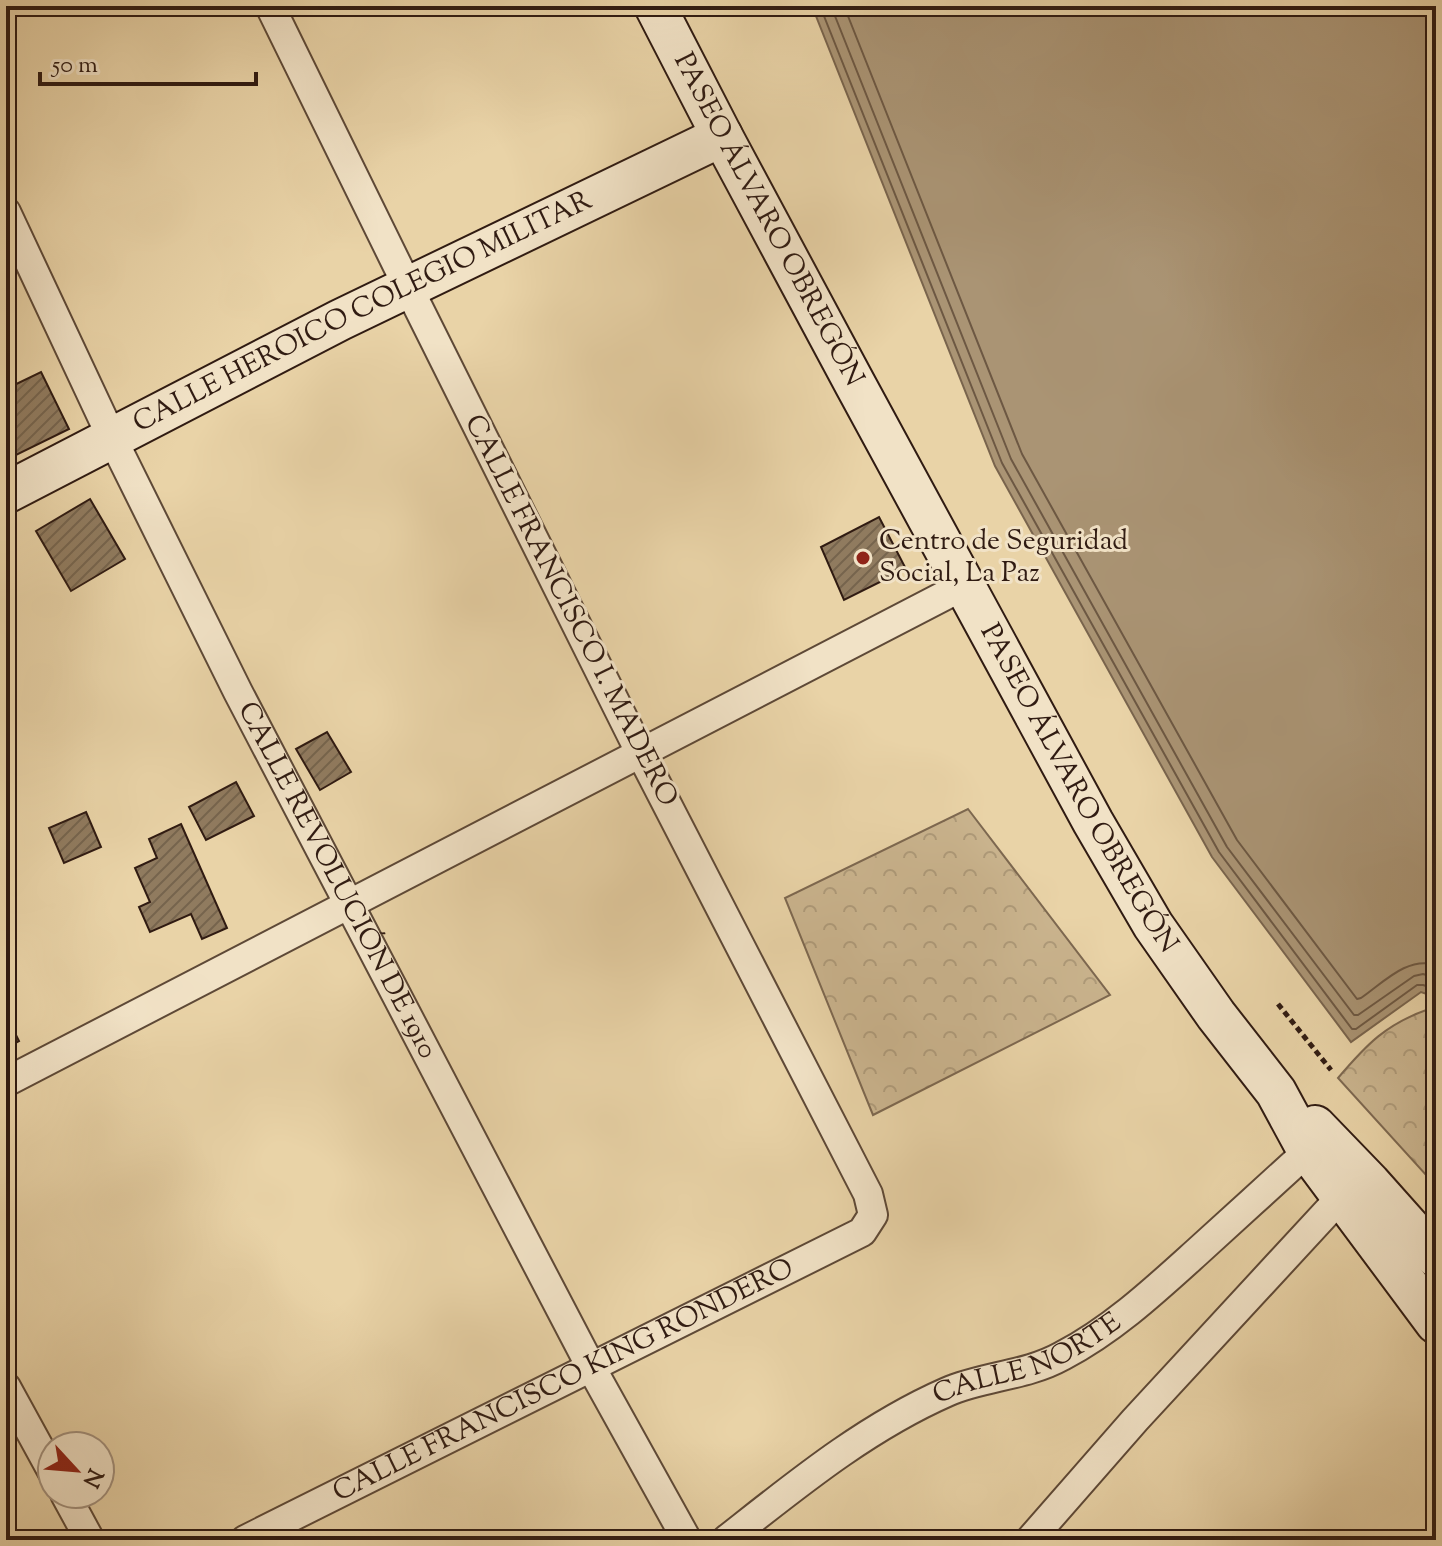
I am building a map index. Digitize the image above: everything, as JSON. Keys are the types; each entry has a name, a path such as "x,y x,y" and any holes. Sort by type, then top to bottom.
{"main road":[{"name":"PASEO ÁLVARO OBREGÓN","path":"655,6 722,136 1093,822 1153,925 1216,1015 1276,1092"},
{"name":"CALLE HEROICO COLEGIO MILITAR","path":"6,493 408,287 722,136"},
{"path":"1276,1092 1308,1151 1436,1323"},
{"path":"1276,1092 1324,1135 1436,1257"}],"street":[{"name":"CALLE FRANCISCO I. MADERO","path":"270,6 640,752 868,1194 873,1215"},
{"name":"CALLE REVOLUCIÓN DE 1910","path":"6,212 112,438 238,692 592,1369 687,1540"},
{"path":"6,1082 965,585"},
{"name":"CALLE NORTE","path":"726,1540 848,1446 919,1405 971,1383 1035,1369 1122,1318 1308,1151"},
{"path":"1030,1540 1135,1420 1341,1197"},
{"name":"CALLE FRANCISCO KING RONDERO","path":"245,1540 862,1232 873,1215"},
{"path":"6,1387 36,1442"},
{"path":"74,1510 90,1540"}],"path":[{"path":"1278,1004 1331,1070"}],"green space":[{"path":"968,809 1110,995 873,1115 785,898"},
{"path":"1429,1009 1436,1011 1436,1186 1338,1078 1378,1036 1401,1021"}],"water":[{"path":"812,6 1436,6 1436,997 1421,992 1351,1042 1212,857 995,466"}],"building":[{"path":"41,372 69,429 14,456 6,440 6,389"},
{"path":"90,499 125,559 71,591 36,531"},
{"name":"Centro de Seguridad Social, La Paz","path":"879,517 906,569 844,600 821,547"},
{"path":"327,732 351,772 320,790 296,749"},
{"path":"236,782 254,816 206,840 189,807"},
{"path":"86,812 101,847 64,863 49,828"},
{"path":"181,824 227,928 202,939 191,914 150,932 139,907 150,902 135,868 157,858 149,839"},
{"path":"6,1015 19,1041 6,1048"}],"place":[{"name":"Centro de Seguridad Social, La Paz","path":"863,558"}]}
